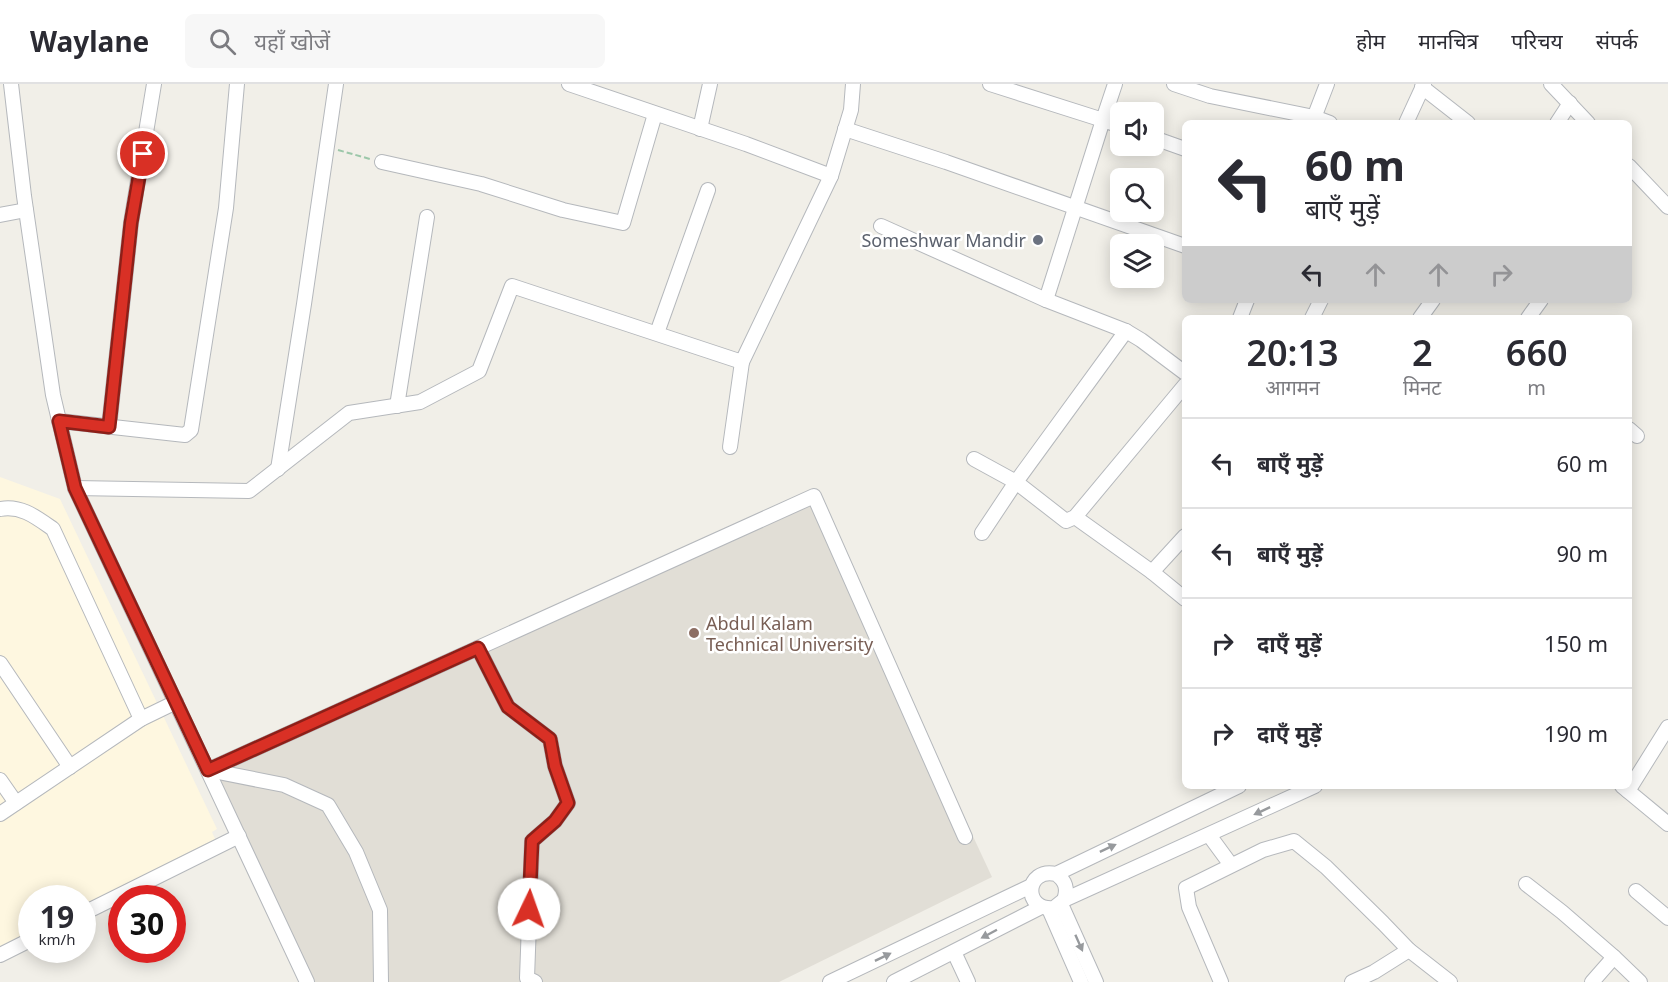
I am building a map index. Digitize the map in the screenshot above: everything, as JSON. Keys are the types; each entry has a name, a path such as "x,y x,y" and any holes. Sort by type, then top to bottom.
{"street":[{"path":"11,84 26,210 53,395 75,488 307,982"},
{"path":"109,427 131,223 154,84"},
{"path":"59,421 185,435 191,430 226,208 237,84"},
{"path":"278,469 336,84"},
{"path":"569,84 831,176"},
{"path":"700,129 711,84"},
{"path":"730,447 742,362 831,176 851,110 854,84"},
{"path":"990,84 1110,122"},
{"path":"1046,300 1115,84"},
{"path":"1174,84 1210,96 1313,120 1327,84"},
{"path":"1551,84 1585,120"},
{"path":"1407,120 1423,86 1464,120"},
{"path":"1559,120 1570,103"},
{"path":"382,162 481,184 563,210 623,223 655,114"},
{"path":"845,129 1182,245"},
{"path":"1164,142 1182,148"},
{"path":"1632,174 1668,207"},
{"path":"657,333 708,190"},
{"path":"0,214 26,210"},
{"path":"397,406 428,217"},
{"path":"881,226 1046,300 1126,331 1182,371"},
{"path":"75,488 249,491 349,413 420,402 478,371 512,286 742,362"},
{"path":"982,533 1016,482 1126,331"},
{"path":"974,459 1016,482 1066,521 1075,517 1182,389"},
{"path":"208,770 814,496 965,837"},
{"path":"0,509 13,506 53,529 141,719"},
{"path":"1075,517 1152,572 1182,597"},
{"path":"1152,572 1182,539"},
{"path":"478,648 508,707 550,739 555,766 568,803 555,821 532,841 526,981"},
{"path":"0,663 70,767"},
{"path":"0,814 141,719 176,702"},
{"path":"1632,779 1668,727"},
{"path":"208,770 284,785 328,805 356,852 380,910 381,982"},
{"path":"0,780 16,803"},
{"path":"830,982 1031,886 1038,876 1056,874 1233,789"},
{"path":"894,982 1054,905 1309,789"},
{"path":"1625,789 1668,824"},
{"path":"1209,835 1231,865"},
{"path":"96,907 238,836"},
{"path":"1221,982 1189,907 1186,888 1279,844 1294,841 1326,867 1409,950 1450,982"},
{"path":"1054,905 1066,888 1056,874"},
{"path":"1526,884 1562,912 1640,982"},
{"path":"1031,886 1032,898 1054,905 1096,982"},
{"path":"1636,891 1668,918"},
{"path":"1054,905 1081,982"},
{"path":"0,955 18,946"},
{"path":"1352,982 1379,977 1409,950"},
{"path":"954,952 968,982"},
{"path":"1592,982 1614,957"}],"path":[{"path":"328,147 382,162"}],"shaded area":[{"path":"0,477 60,499 217,829 212,832 218,846 137,885 108,885 108,899 96,905 96,885 18,885 18,941 0,950"},
{"name":"Abdul Kalam Technical University","path":"814,496 992,877 779,982 305,982 208,770"}],"place":[{"name":"Someshwar Mandir","path":"1038,240"},
{"name":"Abdul Kalam Technical University","path":"694,633"}],"route":[{"path":"143,154 131,223 109,427 59,421 75,488 208,770 478,648 508,707 550,739 555,766 568,803 555,821 532,841 529,909"}]}
